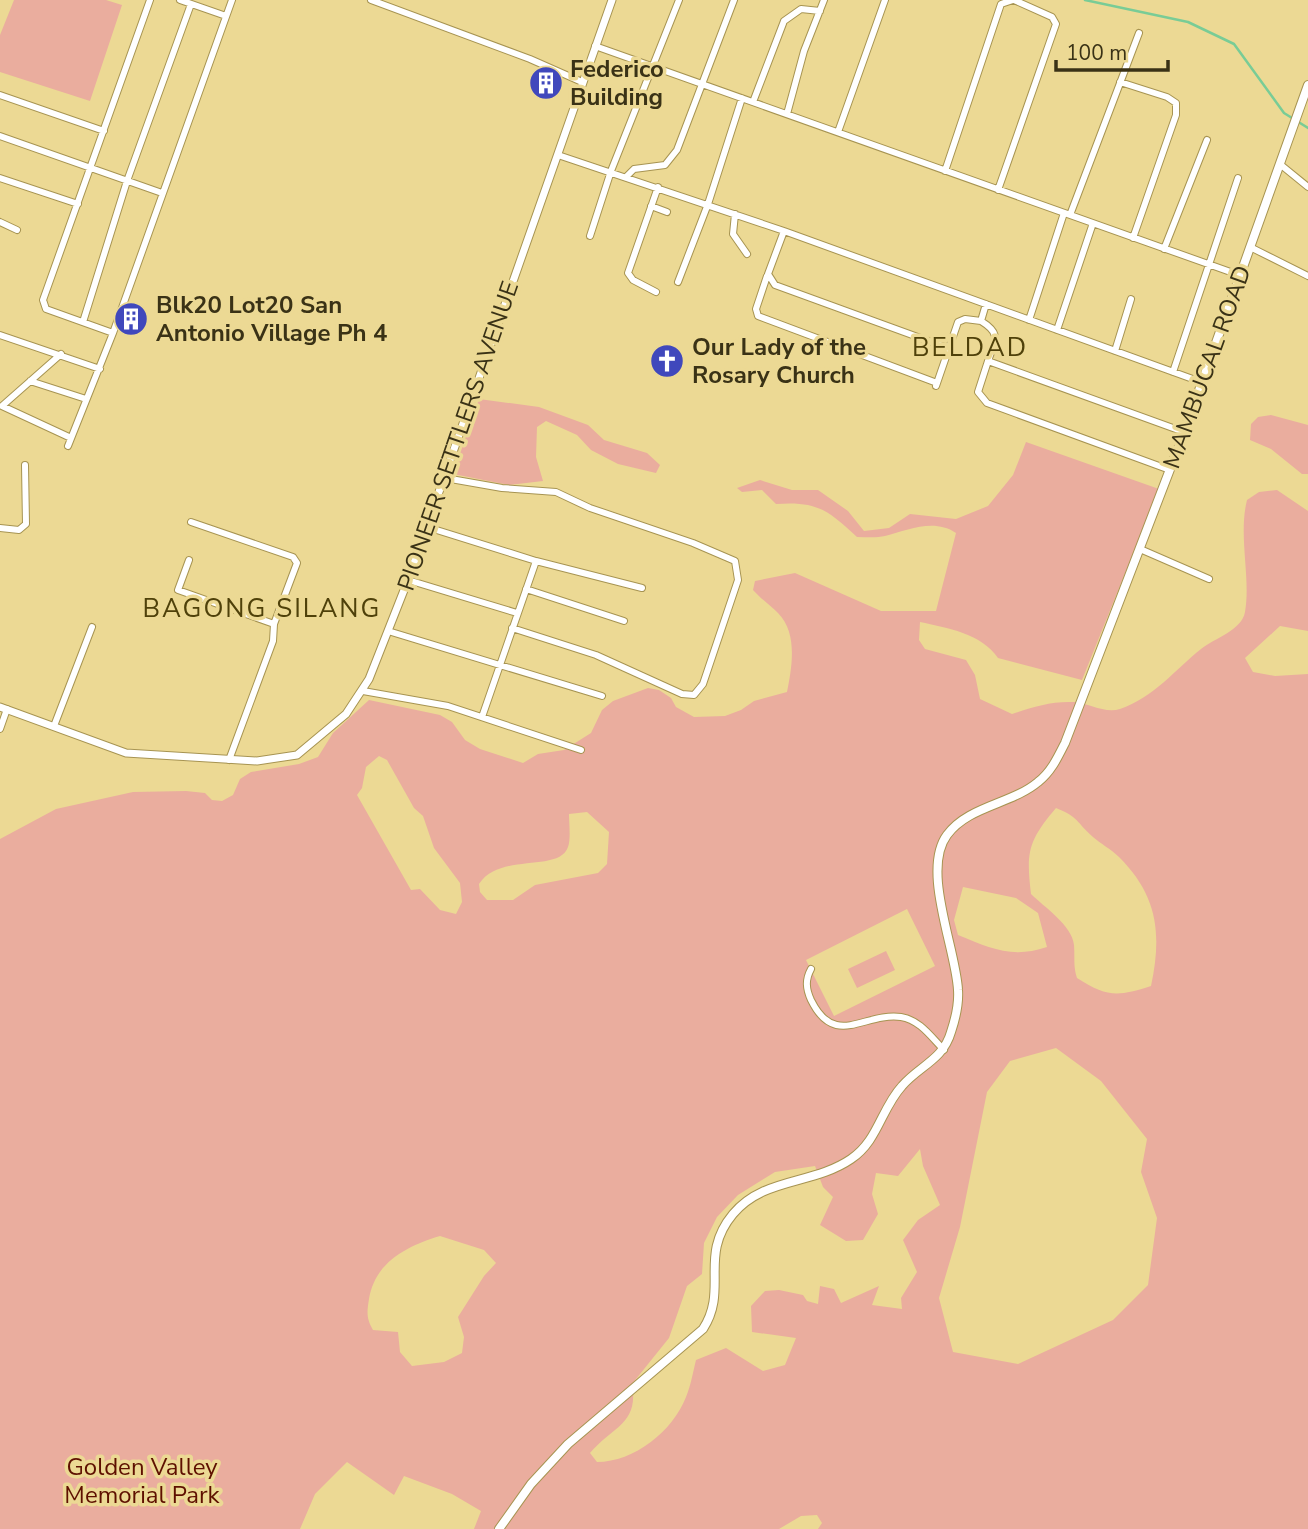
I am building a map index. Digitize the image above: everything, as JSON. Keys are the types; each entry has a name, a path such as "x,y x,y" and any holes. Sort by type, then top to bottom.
{"main road":[{"name":"MAMBUCAL ROAD","path":"944,1049 951,1035 958,992 938,879 941,847 956,825 1028,789 1049,771 1065,743 1104,648 1170,470 1308,85"},
{"path":"499,1529 531,1484 568,1444 703,1329 715,1303 713,1256 716,1241 740,1206 761,1191 822,1174 852,1158 876,1134 902,1086 944,1049"}],"street":[{"path":"113,333 43,306 150,0"},
{"path":"180,0 226,16"},
{"path":"68,446 100,369 232,0"},
{"path":"371,0 530,59 582,82"},
{"name":"PIONEER SETTLERS AVENUE","path":"4,708 126,753 268,761 297,755 346,714 363,691 408,580 612,0"},
{"path":"590,236 611,171 679,0"},
{"path":"627,176 634,169 658,167 670,160 704,85 734,0"},
{"path":"787,114 804,51 824,0"},
{"path":"838,132 885,0"},
{"path":"945,171 1001,4 1014,0 1052,18 1056,24 998,190"},
{"path":"83,322 127,181 191,4"},
{"path":"753,102 784,20 801,9 820,11"},
{"path":"1029,320 1067,214 1139,33"},
{"path":"595,46 1239,275"},
{"path":"1120,82 1167,97 1177,103 1176,114 1133,238"},
{"path":"0,95 104,131"},
{"path":"678,282 708,204 741,98"},
{"path":"0,136 162,193"},
{"path":"1164,249 1207,140"},
{"path":"558,155 783,230 1201,382"},
{"path":"1281,165 1308,187"},
{"path":"0,178 78,204"},
{"path":"1173,372 1238,178"},
{"path":"656,292 633,281 628,273 658,187"},
{"path":"651,206 667,212"},
{"path":"734,214 733,234 747,254"},
{"path":"0,222 17,230"},
{"path":"1057,330 1093,223"},
{"path":"783,230 755,309 758,316 936,384 958,322 965,319 981,321 995,331 978,392 988,403 1170,470"},
{"path":"1250,247 1308,276"},
{"path":"768,274 775,285 948,348"},
{"path":"1115,351 1131,299"},
{"path":"981,321 986,304"},
{"path":"0,343 2,335 100,369"},
{"path":"61,354 2,406 71,438"},
{"path":"988,361 1184,432"},
{"path":"30,381 86,399"},
{"path":"0,528 19,530 26,524 25,465"},
{"path":"445,478 510,489 556,492 604,514 693,543 735,561 738,568 738,580 703,684 694,695 682,694 596,655 512,628"},
{"path":"191,522 296,560 296,568 274,624 273,641 229,760"},
{"path":"427,527 536,561 642,588"},
{"path":"1140,549 1209,579"},
{"path":"189,560 178,590 274,624"},
{"path":"482,717 536,561"},
{"path":"408,580 517,613"},
{"path":"526,589 624,621"},
{"path":"54,726 92,627"},
{"path":"388,631 602,696"},
{"path":"363,691 418,699 581,750"},
{"path":"0,729 4,708"},
{"path":"811,969 806,983 808,993 817,1011 834,1025 845,1027 888,1017 902,1017 925,1030 944,1049"}],"green space":[{"path":"14,0 106,0 122,5 90,101 0,72 0,35"},
{"path":"479,399 539,407 588,425 604,440 647,453 660,465 656,473 618,464 591,450 577,435 546,421 537,427 536,457 543,481 509,485 453,474"},
{"path":"1271,415 1308,425 1308,474 1302,474 1271,449 1250,440 1251,424 1258,417"},
{"name":"Golden Valley Memorial Park","path":"1026,442 1159,489 1082,680 998,658 973,637 920,622 919,640 925,649 966,660 975,675 980,699 1012,714 1042,705 1066,702 1114,710 1143,698 1201,649 1233,629 1243,618 1247,585 1244,528 1247,500 1259,492 1277,490 1308,511 1308,631 1280,626 1245,658 1253,672 1275,676 1308,674 1308,1529 818,1529 822,1523 817,1515 801,1516 779,1529 474,1529 481,1511 452,1494 404,1476 394,1495 347,1462 315,1494 300,1529 0,1529 0,839 56,809 133,792 186,791 205,793 212,800 222,801 233,795 240,779 251,772 299,764 318,757 333,733 369,700 440,715 452,722 465,740 480,749 523,763 538,754 564,750 591,733 602,710 613,701 648,688 659,690 671,698 676,707 694,717 725,716 754,701 787,692 792,661 789,630 778,613 753,590 755,581 795,573 881,611 936,611 956,533 939,526 930,526 882,537 857,537 821,509 802,504 776,504 762,490 742,492 737,488 760,480 792,490 818,490 848,511 864,531 889,528 910,514 956,519 988,506 1013,475","holes":["379,756 387,760 414,808 423,816 434,848 460,883 462,902 456,914 440,910 420,889 411,890 357,795 362,788 366,767","1056,808 1063,811 1116,854 1142,886 1154,917 1156,933 1151,986 1112,993 1096,989 1077,978 1074,945 1068,930 1031,894 1029,857 1040,829","587,812 609,832 607,864 598,873 535,885 513,900 487,900 480,892 479,884 488,874 500,868 541,862 562,855 568,847 569,814","963,887 1016,898 1038,913 1047,947 1012,952 991,948 958,935 954,920","907,909 935,966 834,1016 806,960","1056,1048 1101,1081 1147,1139 1141,1172 1157,1218 1148,1285 1113,1320 1018,1364 953,1352 939,1298 960,1227 987,1092 1010,1061","920,1149 923,1166 940,1205 918,1220 903,1240 917,1272 901,1298 902,1309 872,1305 879,1286 841,1303 834,1289 820,1286 818,1304 807,1301 803,1295 779,1290 765,1291 751,1306 752,1332 796,1338 785,1365 763,1371 726,1348 696,1360 691,1383 680,1410 662,1433 625,1457 597,1462 590,1453 628,1416 632,1408 632,1384 669,1338 687,1286 702,1274 704,1243 717,1217 738,1195 775,1172 815,1166 823,1187 833,1197 820,1225 846,1241 863,1240 878,1214 872,1194 876,1173 898,1176","440,1236 484,1250 496,1263 484,1276 458,1317 464,1337 462,1353 444,1362 412,1366 400,1352 398,1332 373,1330 368,1311 372,1286 385,1265 416,1245"]},
{"path":"886,951 895,970 857,988 848,969"}],"waterway":[{"path":"1085,0 1188,22 1234,44 1284,113 1308,128"}],"place":[{"name":"Federico Building","path":"546,83"},
{"name":"Blk20 Lot20 San Antonio Village Ph 4","path":"131,319"},
{"name":"Our Lady of the Rosary Church","path":"667,361"}],"district":[{"name":"BELDAD","path":"970,347"},
{"name":"BAGONG SILANG","path":"262,608"}]}
